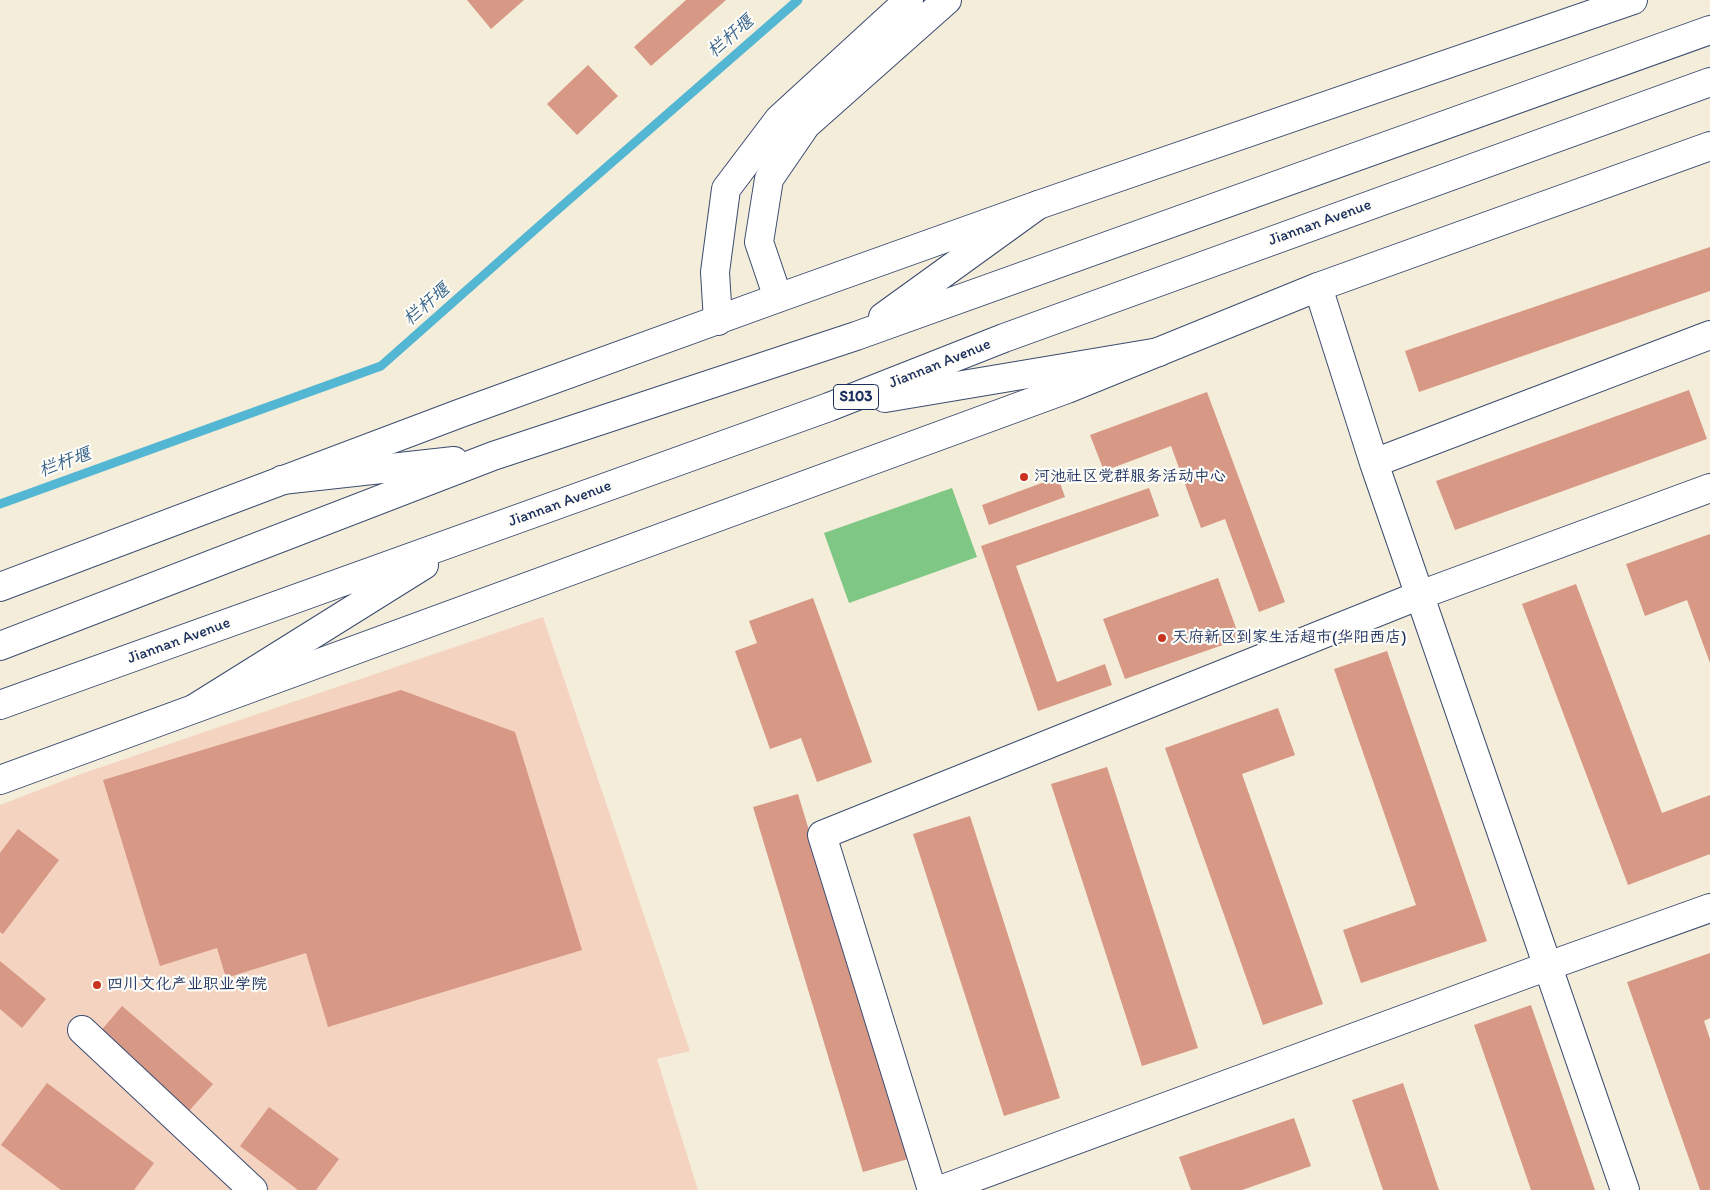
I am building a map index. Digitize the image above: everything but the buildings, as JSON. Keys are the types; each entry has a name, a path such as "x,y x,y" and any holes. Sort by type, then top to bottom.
{"main road":[{"path":"718,320 715,272 726,189 779,119 909,0"},
{"path":"778,298 758,242 769,179 806,124 947,0"},
{"path":"0,587 461,413 778,298 1038,205 1632,0"},
{"path":"0,646 493,456 856,336 1710,30"},
{"name":"Jiannan Avenue","path":"0,705 829,407 1004,338 1710,82"},
{"path":"0,780 1067,389 1318,287 1710,146"},
{"path":"856,336 1038,205"},
{"path":"1318,287 1374,463 1625,1190"},
{"path":"1374,463 1710,335"},
{"path":"829,407 1159,352"},
{"path":"282,480 493,456"},
{"path":"932,1190 822,836 1420,595 1710,488"},
{"path":"195,708 470,536"},
{"path":"940,1190 1710,908"},
{"path":"82,1030 253,1190"}],"shaded area":[{"path":"543,617 690,1051 657,1059 698,1190 0,1190 0,805 78,775"}],"green space":[{"path":"952,488 977,557 849,603 824,533"}],"waterway":[{"name":"栏杆堰","path":"0,504 381,366 798,0"}],"place":[{"name":"河池社区党群服务活动中心","path":"1024,477"},
{"name":"天府新区到家生活超市(华阳西店)","path":"1162,638"},
{"name":"四川文化产业职业学院","path":"97,985"}]}
